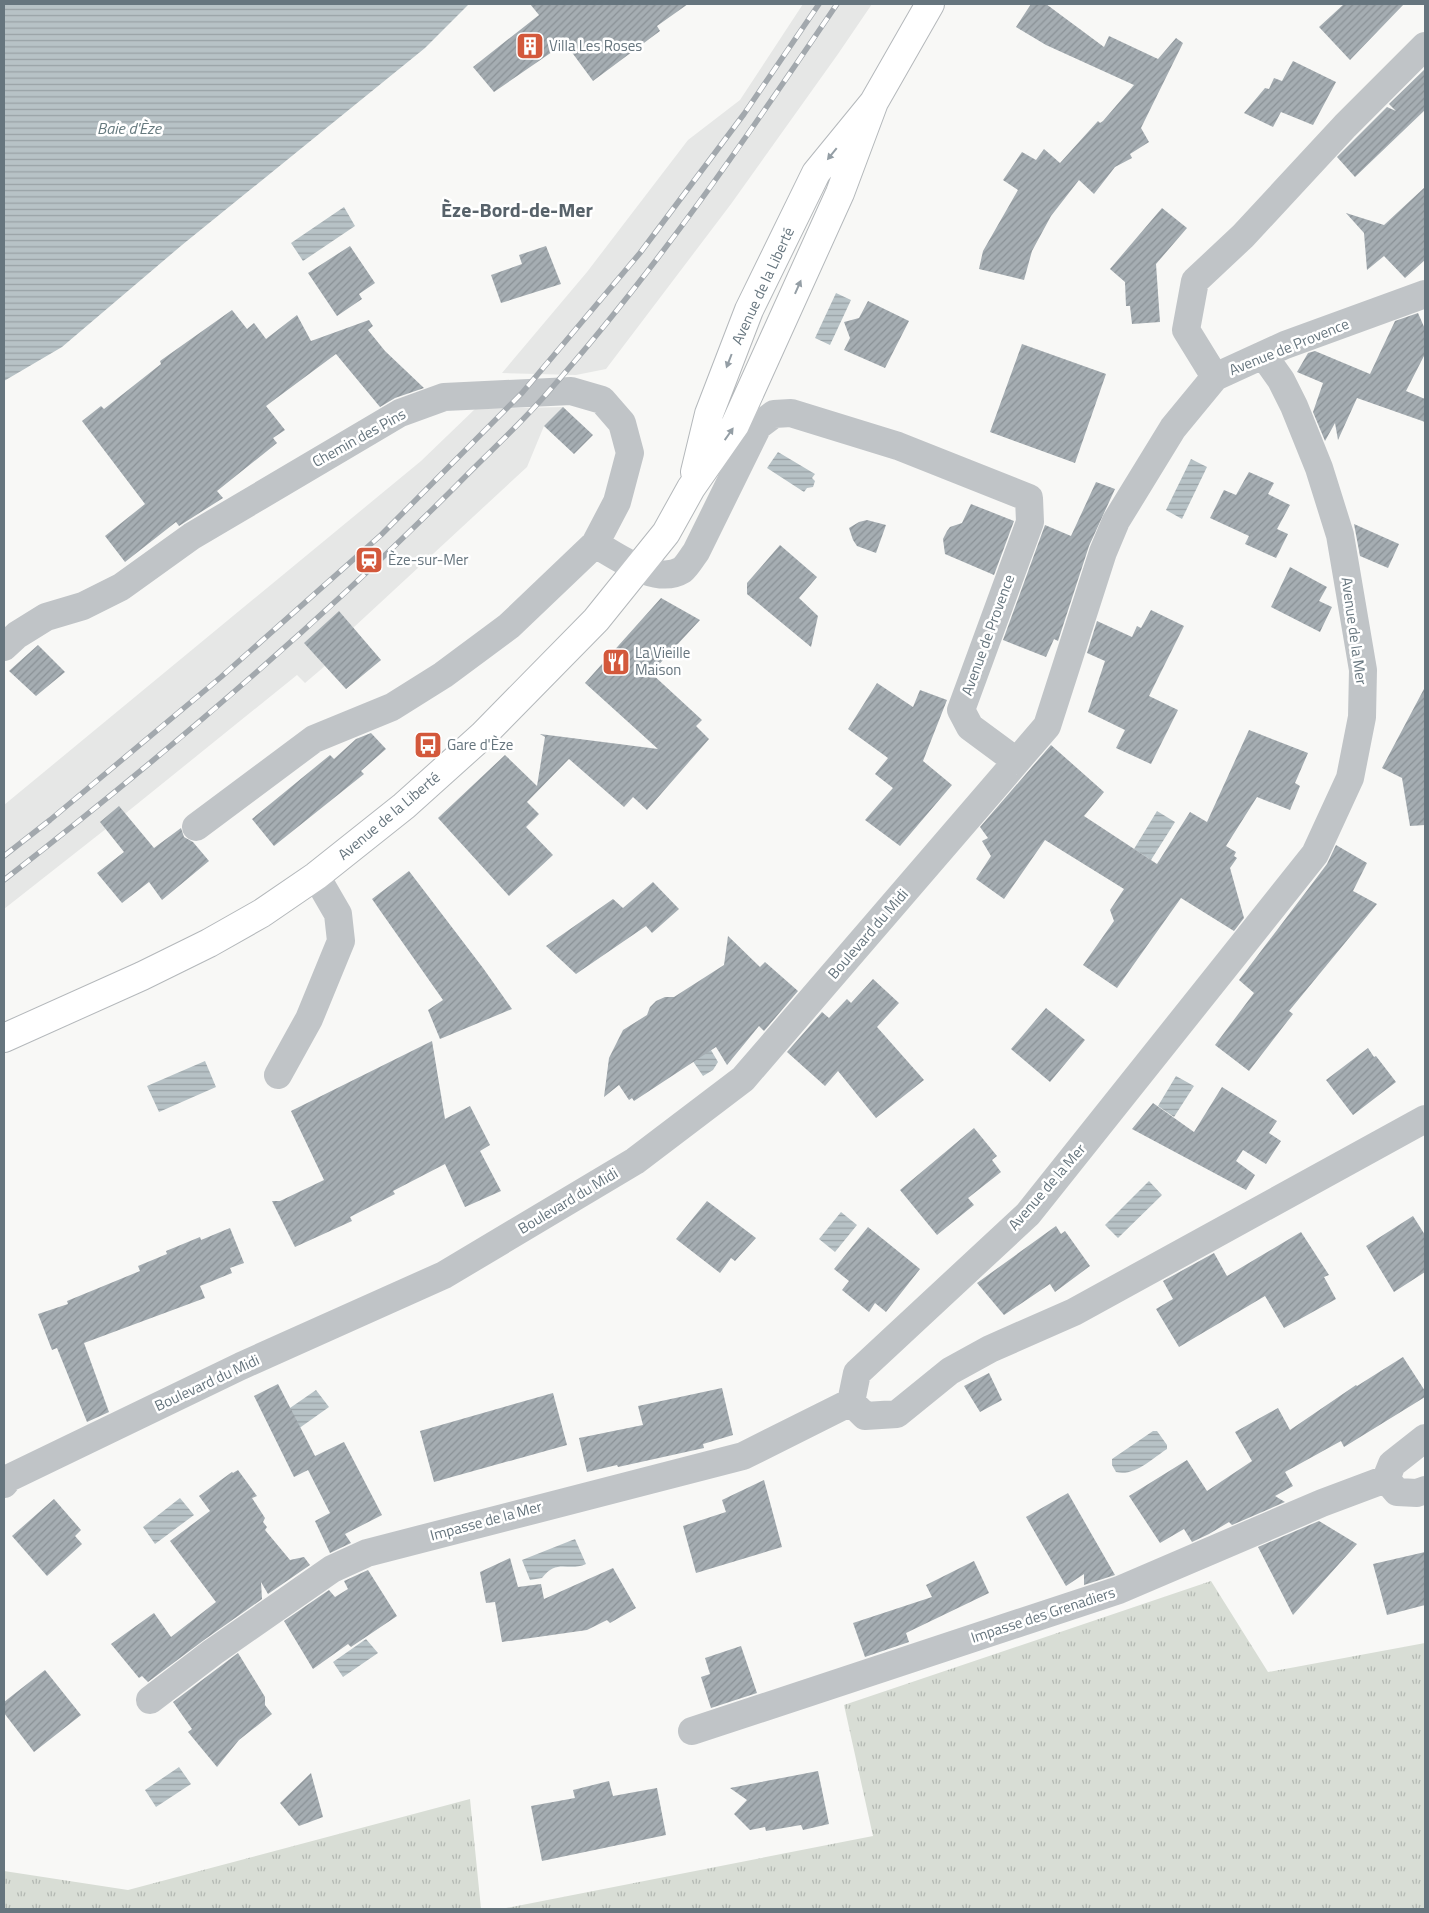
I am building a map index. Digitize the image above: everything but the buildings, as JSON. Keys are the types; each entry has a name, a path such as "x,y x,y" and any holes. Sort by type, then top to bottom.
{"main road":[{"name":"Avenue de la Liberté","path":"4,1038 133,980 209,943 262,913 316,876 404,806 482,736 596,620 666,533 691,488 709,414 749,310 816,173 874,102 930,4"}],"street":[{"path":"1215,377 1186,330 1196,281 1243,236 1345,126 1425,46"},
{"name":"Avenue de Provence","path":"638,569 665,575 682,570 696,552 758,426 774,414 790,413 898,446 1029,498 1030,522 961,710 970,727 1016,761 1048,726 1103,552 1116,521 1173,428 1215,377 1285,345 1425,294"},
{"name":"Avenue de la Mer","path":"851,1402 857,1373 1028,1214 1315,854 1350,778 1362,717 1363,670 1340,535 1319,468 1294,406 1281,380 1264,356"},
{"name":"Chemin des Pins","path":"4,647 17,634 46,616 83,606 121,588 192,536 400,413 444,397 571,391 602,400 622,423 630,453 617,502 596,544"},
{"path":"196,827 314,739 392,707 443,675 509,626 596,544 638,569"},
{"name":"Boulevard du Midi","path":"4,1484 9,1478 241,1366 444,1275 635,1161 743,1079 1016,761"},
{"path":"278,1075 309,1019 340,941 338,914 316,876"},
{"path":"851,1402 865,1416 897,1414 950,1371 990,1349 1074,1312 1425,1119"},
{"name":"Impasse de la Mer","path":"150,1700 213,1652 332,1569 367,1553 743,1456 851,1402"},
{"path":"1425,1438 1392,1464 1386,1479 1397,1492 1417,1493 1425,1490"},
{"name":"Impasse des Grenadiers","path":"692,1731 1119,1590 1322,1503 1386,1479"}],"shaded area":[{"path":"803,4 872,4 731,204 606,369 576,375 502,373 587,272 688,140 740,100"},
{"path":"564,407 544,426 527,467 353,628 381,660 346,689 325,666 305,683 297,675 4,909 4,805 421,461 475,409"}],"green space":[{"path":"1211,1581 1268,1672 1425,1643 1425,1909 501,1909 873,1836 844,1705"},
{"path":"470,1799 481,1909 4,1909 4,1871 128,1890"}],"water":[{"name":"Baie d'Èze","path":"4,4 469,4 425,48 182,245 62,347 4,381"},
{"path":"344,207 355,226 303,261 291,243"},
{"path":"836,293 851,300 830,345 815,338"},
{"path":"778,452 815,474 812,478 815,481 813,487 807,488 804,492 767,468"},
{"path":"1191,459 1207,467 1182,519 1166,510"},
{"path":"1157,811 1175,822 1151,860 1134,849"},
{"path":"701,1033 718,1062 713,1070 703,1076 675,1035"},
{"path":"205,1061 216,1087 159,1112 147,1086"},
{"path":"1176,1076 1194,1086 1174,1117 1158,1106"},
{"path":"1149,1181 1162,1195 1118,1238 1105,1225"},
{"path":"841,1212 857,1225 835,1252 819,1239"},
{"path":"316,1390 329,1407 284,1439 290,1408"},
{"path":"1153,1431 1157,1431 1167,1445 1167,1449 1149,1462 1130,1472 1116,1472 1112,1465 1112,1459"},
{"path":"180,1498 194,1515 155,1544 143,1527"},
{"path":"575,1539 586,1564 574,1567 558,1567 547,1572 542,1578 530,1580 522,1560"},
{"path":"366,1639 378,1653 343,1677 333,1662"},
{"path":"179,1767 191,1784 156,1807 145,1790"}],"railway":[{"path":"4,856 50,820 221,677 381,535 522,393 640,253 744,114 819,4"},
{"path":"4,880 179,739 292,641 402,539 526,416 588,345 663,250 735,153 837,4"}],"place":[{"name":"Villa Les Roses","path":"530,46"},
{"name":"Èze-sur-Mer","path":"369,560"},
{"name":"La Vieille Maison","path":"616,662"},
{"name":"Gare d'Èze","path":"428,745"}],"district":[{"name":"Èze-Bord-de-Mer","path":"517,210"}]}
